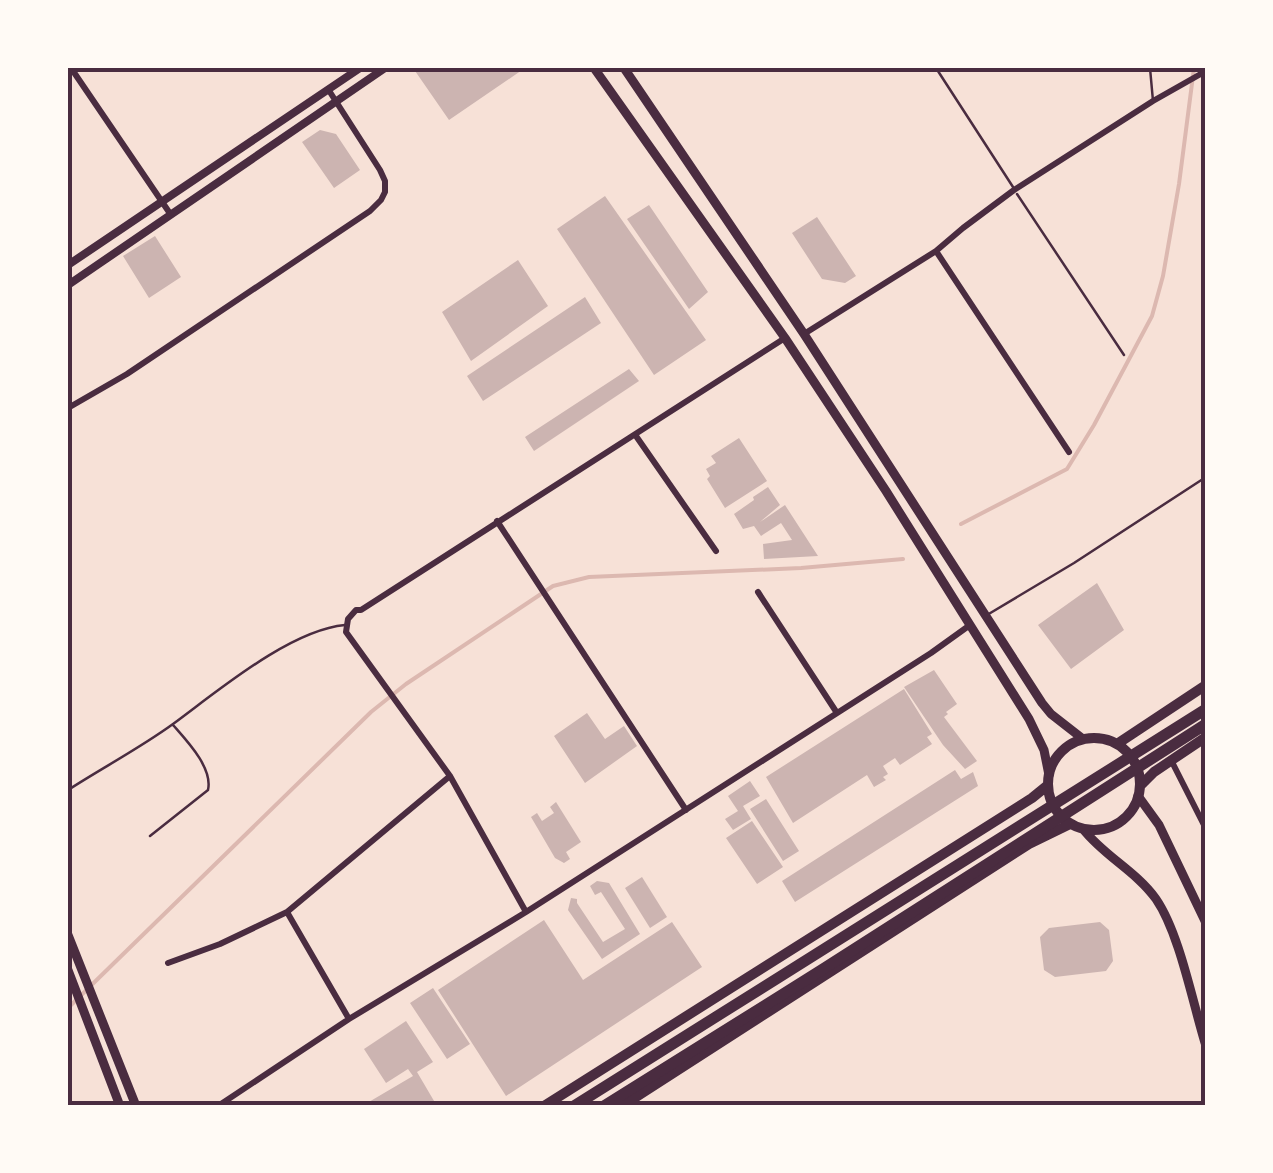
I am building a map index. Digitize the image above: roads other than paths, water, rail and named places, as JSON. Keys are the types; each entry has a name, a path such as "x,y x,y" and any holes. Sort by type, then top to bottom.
{"highway":[{"path":"1116,744 1206,685"},
{"path":"574,1106 1206,709"},
{"path":"604,1106 1206,724"},
{"path":"1048,780 1053,806 1070,824 1083,829 1111,827 1133,809 1139,791 1154,772 1206,737"},
{"path":"544,1106 1032,798 1048,780 1060,752 1071,744 1101,738 1128,752 1134,762 1139,791"},
{"path":"622,1106 1044,836 1070,824"}],"main road":[{"path":"594,68 784,338 971,624 1030,719 1044,750 1048,780"},
{"path":"624,68 804,334 1042,704 1083,739"},
{"path":"1139,791 1206,923"},
{"path":"1083,829 1156,899 1183,964 1206,1046"},
{"path":"68,935 136,1106"},
{"path":"68,970 120,1106"}],"street":[{"path":"71,68 172,216"},
{"path":"68,265 360,68"},
{"path":"68,285 386,68"},
{"path":"804,334 936,252 1014,190 1206,70"},
{"path":"68,408 347,228 381,200 386,181 328,90"},
{"path":"936,252 1069,452"},
{"path":"526,912 450,776 346,632 348,619 356,610 636,436 784,338"},
{"path":"636,436 716,551"},
{"path":"497,521 686,810"},
{"path":"758,592 837,713"},
{"path":"218,1106 349,1019 526,912 931,654 971,624"},
{"path":"1172,762 1206,830"},
{"path":"168,963 220,944 287,912 450,776"},
{"path":"287,912 349,1019"}],"lane":[{"path":"936,68 1124,355"},
{"path":"1150,68 1153,101"},
{"path":"987,615 1206,477"},
{"path":"68,790 291,642 326,627 347,625"},
{"path":"150,836 208,790 210,782 172,724"}],"waterway":[{"path":"961,524 1067,469 1152,316 1179,184 1194,68"},
{"path":"68,1008 371,712 406,684 553,586 589,577 801,568 903,559"}]}
